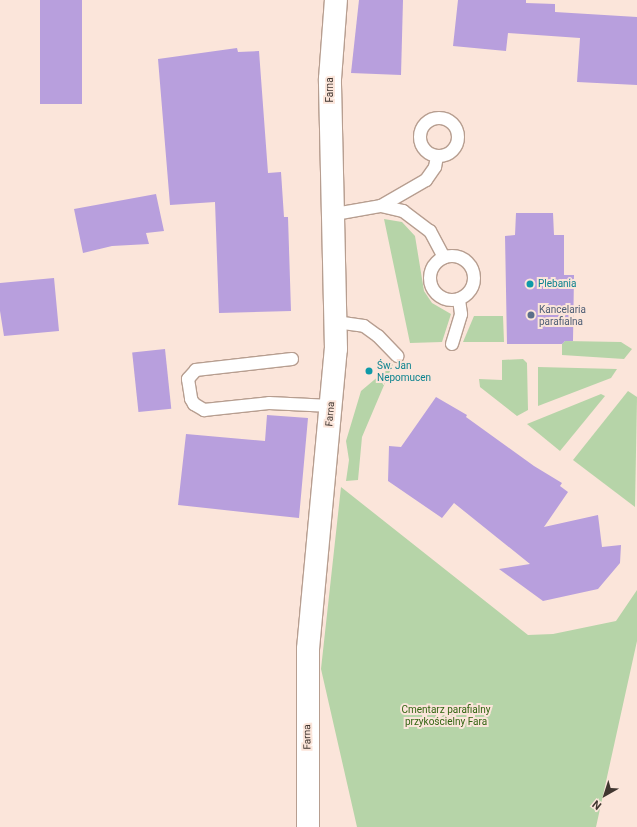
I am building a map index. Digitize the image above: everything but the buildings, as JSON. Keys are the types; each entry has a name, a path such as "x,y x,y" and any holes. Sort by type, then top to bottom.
{"street":[{"name":"Farna","path":"308,827 306,675 336,322 335,214 330,79 336,0"}],"lane":[{"path":"335,214 381,206 426,180 434,167 437,157"},
{"path":"381,206 403,211 422,223 435,237 444,257"},
{"path":"458,256 470,264 473,270 473,284 466,296 459,299 445,299 439,296 431,285 430,271 433,265 444,257 458,256"},
{"path":"452,344 462,314 459,299"},
{"path":"336,322 364,326 378,336 397,356"},
{"path":"292,359 196,370 188,379 191,399 194,404 204,410 270,402 330,406"}],"green space":[{"path":"384,219 402,222 415,236 424,291 432,303 451,314 442,342 410,343"},
{"path":"474,316 503,316 504,342 463,342"},
{"path":"565,341 621,342 632,349 624,359 562,355 562,344"},
{"path":"523,359 527,363 528,410 517,416 480,387 479,379 502,380 502,360"},
{"path":"393,364 362,437 358,480 346,481 349,460 346,441 361,391"},
{"path":"538,367 617,369 611,378 538,406"},
{"path":"628,391 637,397 635,507 573,460"},
{"path":"601,394 605,396 560,451 527,424"},
{"name":"Cmentarz parafialny przykościelny Fara","path":"341,487 528,635 553,634 616,621 637,590 637,641 596,827 357,827 321,669"}],"place":[{"name":"Plebania","path":"530,284"},
{"name":"Kancelaria parafialna","path":"531,315"},
{"name":"Św. Jan Nepomucen","path":"369,371"}]}
